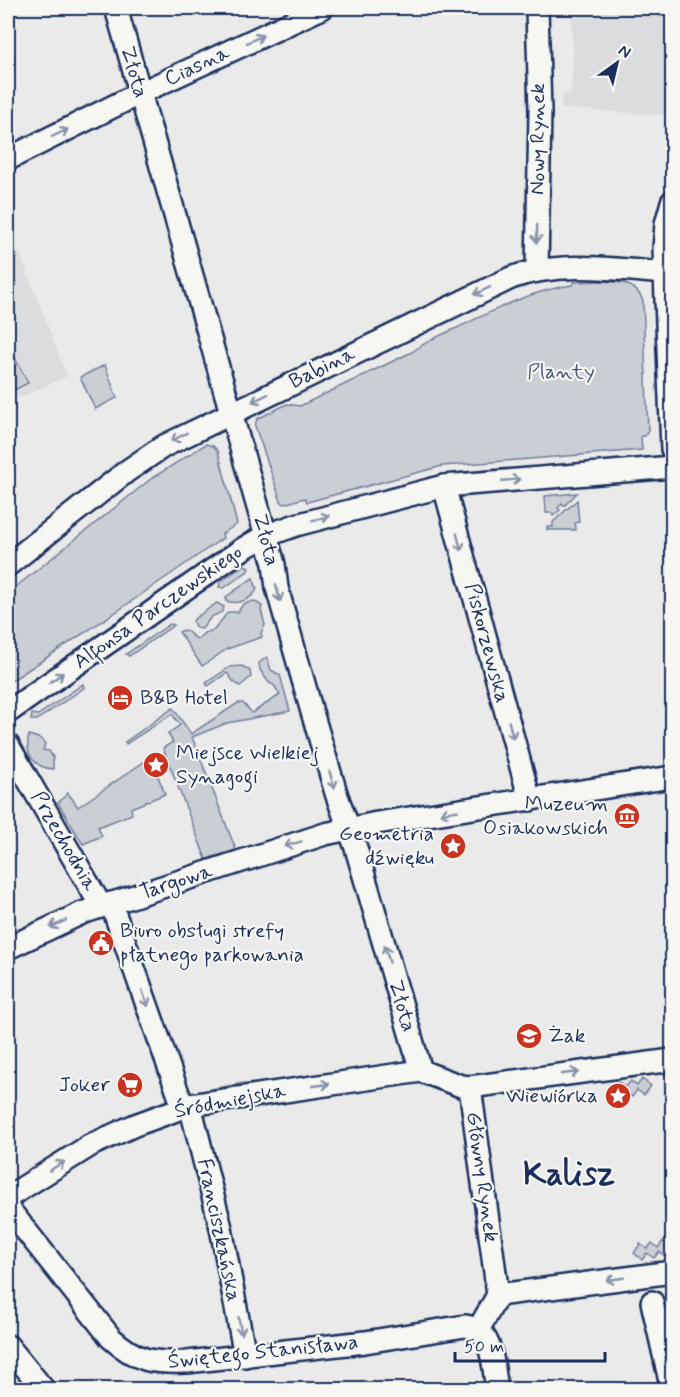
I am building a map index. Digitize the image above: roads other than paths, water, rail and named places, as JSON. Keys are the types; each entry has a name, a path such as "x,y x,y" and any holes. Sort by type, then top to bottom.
{"street":[{"name":"Złota","path":"116,8 231,412 312,712 337,796 350,829 421,1071"},
{"name":"Ciasna","path":"8,159 140,93 322,8"},
{"name":"Nowy Rynek","path":"537,8 540,123 537,270"},
{"path":"672,202 664,237 668,274 672,449"},
{"name":"Babina","path":"8,565 145,458 182,435 496,285 537,270 611,269 668,274"},
{"name":"Alfonsa Parczewskiego","path":"8,712 244,548 265,536 296,525 444,486 672,467"},
{"name":"Piskorzewska","path":"444,486 530,800"},
{"name":"Przechodnia","path":"8,745 106,905"},
{"name":"Targowa","path":"8,948 82,913 269,851 350,829 672,777"},
{"name":"Franciszkańska","path":"106,905 187,1106 221,1228 245,1356"},
{"name":"Główny Rynek","path":"498,1295 470,1087 672,1060"},
{"name":"Śródmiejska","path":"8,1197 91,1145 135,1125 187,1106 421,1071 461,1086 470,1087"},
{"name":"Świętego Stanisława","path":"8,1208 111,1338 124,1349 142,1359 158,1363 245,1356 365,1342 458,1326 478,1330"},
{"path":"497,1389 488,1345 483,1334 478,1330 498,1295 672,1272"},
{"path":"652,1302 672,1389"},
{"path":"8,1346 44,1389"}],"place":[{"name":"B&B Hotel","path":"120,698"},
{"name":"Miejsce Wielkiej Synagogi","path":"156,765"},
{"name":"Muzeum Osiakowskich","path":"627,816"},
{"name":"Geometria dźwięku","path":"453,846"},
{"name":"Biuro obsługi strefy płatnego parkowania","path":"101,943"},
{"name":"Żak","path":"529,1036"},
{"name":"Joker","path":"130,1085"},
{"name":"Wiewiórka","path":"618,1096"}],"district":[{"name":"Kalisz","path":"569,1175"}],"park label":[{"name":"Planty","path":"561,372"}]}
